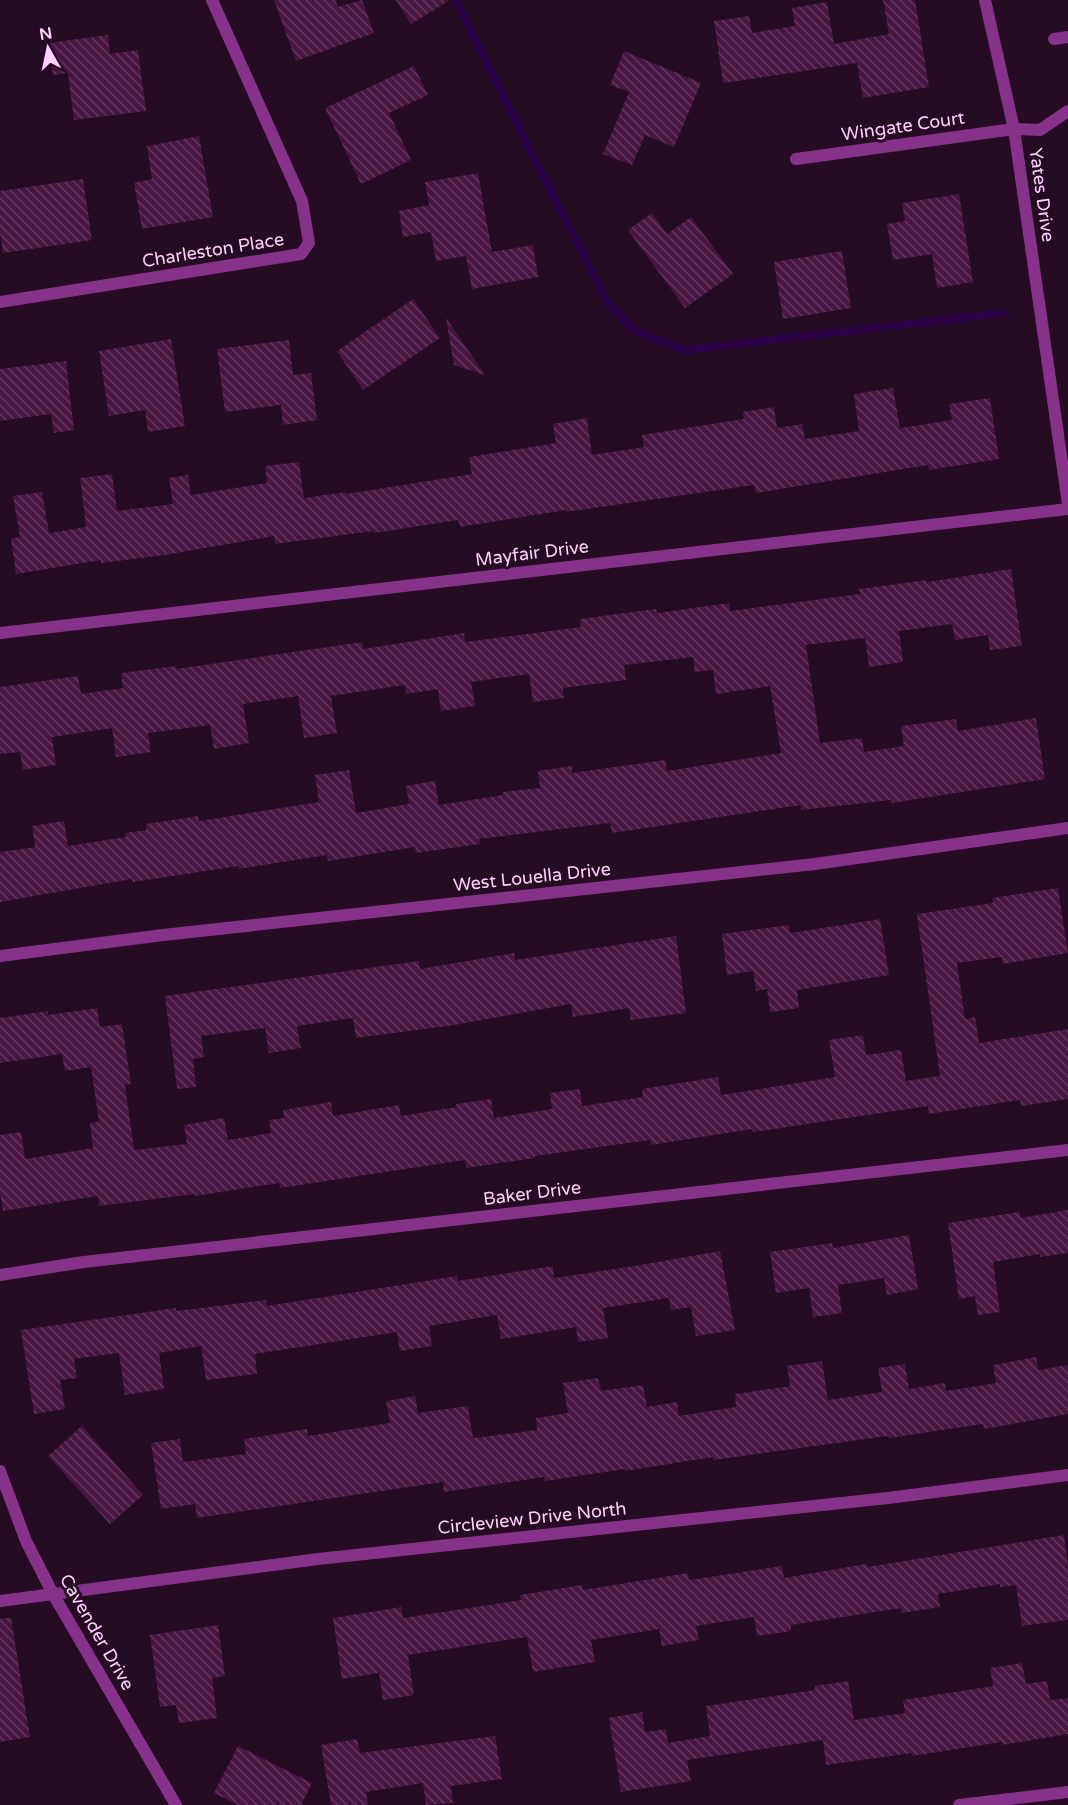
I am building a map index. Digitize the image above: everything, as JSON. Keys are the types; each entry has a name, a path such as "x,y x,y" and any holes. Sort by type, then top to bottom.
{"street":[{"name":"Charleston Place","path":"0,302 301,254 309,243 302,201 212,0"},
{"name":"Yates Drive","path":"985,0 1014,129 1068,504"},
{"path":"1054,39 1068,36"},
{"name":"Wingate Court","path":"796,159 1014,129 1040,130 1068,111"},
{"name":"Mayfair Drive","path":"0,633 1068,509"},
{"name":"West Louella Drive","path":"0,956 175,934 815,864 1068,828"},
{"name":"Baker Drive","path":"0,1275 84,1262 1068,1150"},
{"name":"Cavender Drive","path":"0,1471 26,1541 53,1594 176,1805"},
{"name":"Circleview Drive North","path":"0,1601 318,1558 888,1498 1068,1475"},
{"path":"959,1805 1068,1792"}],"building":[{"path":"274,0 335,0 338,7 362,0 374,33 296,61"},
{"path":"396,0 450,0 411,24"},
{"path":"883,0 915,0 929,87 863,98 857,63 723,83 714,21 749,16 752,33 795,26 792,8 827,2 834,44 889,34"},
{"path":"108,35 110,54 138,50 146,111 74,120 68,73 53,75 48,43"},
{"path":"624,51 701,83 674,147 645,135 632,165 603,154 629,92 610,85"},
{"path":"414,66 428,95 389,113 411,160 361,184 325,108"},
{"path":"199,136 213,217 142,229 134,183 152,179 147,146"},
{"path":"478,173 492,252 533,245 538,277 472,289 466,256 436,261 431,232 403,237 399,211 429,205 425,182"},
{"path":"83,179 92,240 3,253 0,232 0,191"},
{"path":"959,194 973,282 937,288 932,254 893,260 887,224 905,221 902,203"},
{"path":"652,213 667,234 691,217 733,274 685,308 628,230"},
{"path":"842,251 851,308 783,319 774,262"},
{"path":"413,299 440,338 363,390 337,351"},
{"path":"446,318 485,375 454,365"},
{"path":"171,339 185,426 148,432 145,410 109,416 99,351"},
{"path":"289,340 293,375 311,373 317,420 283,425 281,405 225,412 217,349"},
{"path":"66,361 74,430 54,433 51,414 0,421 0,369"},
{"path":"893,388 900,428 952,420 949,404 990,398 999,459 929,470 928,465 756,493 754,485 566,512 566,510 460,527 458,520 374,533 373,531 275,544 274,536 165,555 101,563 101,560 16,574 11,539 20,537 13,496 42,492 49,533 86,527 80,478 112,474 117,511 173,504 169,478 188,475 191,495 267,483 265,466 299,462 304,498 346,492 346,494 472,474 469,457 556,443 553,424 587,418 592,455 644,447 642,435 744,419 743,412 774,407 777,428 802,424 805,439 859,431 854,394"},
{"path":"1011,569 1022,646 990,650 988,635 955,640 952,624 899,631 903,662 869,667 865,638 806,645 820,743 862,738 864,752 904,746 901,726 956,719 958,731 1036,718 1045,779 892,803 891,800 801,810 801,805 612,833 610,823 479,839 480,844 416,853 415,847 328,861 327,855 239,869 239,866 133,882 132,879 0,902 0,852 35,847 32,826 64,821 68,846 126,837 125,833 146,830 146,824 198,816 199,821 319,802 315,775 349,770 356,813 409,804 406,786 435,781 439,805 503,795 503,792 540,788 538,771 572,766 572,773 665,760 667,771 781,753 770,686 716,694 713,670 695,672 693,657 624,665 626,680 563,688 564,698 533,702 529,674 471,682 475,706 441,711 438,689 406,694 405,685 331,696 337,733 304,738 298,696 243,704 249,743 214,749 210,725 148,733 151,752 116,757 112,728 52,737 56,765 23,770 20,752 0,754 0,687 78,676 81,694 123,688 121,673 176,666 176,669 362,642 363,649 464,633 465,642 581,627 580,619 656,609 657,613 729,603 730,611 860,594 859,589 927,580 927,582"},
{"path":"1058,888 1068,953 1003,964 1002,957 957,963 965,1019 975,1017 979,1043 1068,1029 1068,1099 1021,1106 1020,1100 929,1114 928,1106 651,1145 650,1140 466,1168 465,1160 280,1188 279,1183 195,1196 195,1194 99,1206 98,1196 3,1211 0,1193 0,1135 21,1132 25,1159 93,1148 90,1123 99,1122 91,1067 65,1071 62,1054 0,1063 0,1018 48,1011 48,1015 97,1008 100,1027 122,1024 131,1084 125,1085 134,1150 187,1144 184,1125 224,1118 228,1140 271,1133 269,1120 284,1118 283,1110 331,1102 333,1116 399,1105 401,1116 491,1099 494,1118 552,1109 550,1093 580,1089 582,1106 643,1097 642,1089 718,1077 721,1095 835,1077 829,1040 863,1035 866,1055 901,1050 906,1081 940,1076 917,914 993,903 992,898"},
{"path":"880,919 889,975 797,990 799,1008 770,1012 767,989 756,991 753,971 727,975 722,934 789,925 790,933"},
{"path":"676,936 686,1013 631,1020 629,1008 573,1017 571,1004 454,1025 356,1038 353,1018 297,1026 301,1048 269,1053 265,1028 201,1036 204,1057 193,1059 196,1087 177,1089 165,996 419,961 420,969 514,953 515,960"},
{"path":"1068,1210 1068,1253 1040,1257 1040,1254 993,1262 1000,1312 978,1315 975,1296 959,1299 948,1223 1020,1212 1020,1218"},
{"path":"909,1235 918,1289 887,1295 884,1278 838,1285 842,1313 813,1317 809,1288 776,1293 770,1252 832,1243 833,1248"},
{"path":"720,1251 735,1330 696,1336 691,1307 671,1310 669,1298 603,1308 608,1338 578,1342 576,1327 501,1339 497,1315 429,1326 432,1346 400,1351 397,1332 255,1354 257,1374 206,1380 201,1346 159,1353 164,1389 125,1395 119,1353 74,1359 77,1378 60,1380 65,1409 34,1414 21,1330 176,1308 176,1311 266,1300 267,1306 457,1276 458,1281 553,1266 554,1278"},
{"path":"1036,1357 1038,1370 1068,1365 1068,1414 984,1429 983,1424 713,1460 713,1457 545,1481 544,1477 444,1492 443,1482 197,1518 195,1504 161,1509 151,1443 180,1439 183,1462 246,1454 244,1439 307,1429 308,1436 390,1423 386,1401 415,1396 418,1413 468,1406 473,1438 537,1430 536,1418 568,1413 563,1383 598,1378 601,1391 643,1385 647,1407 677,1402 679,1416 736,1407 735,1394 790,1386 787,1366 822,1361 828,1400 882,1392 878,1368 905,1364 909,1389 945,1383 946,1391 996,1383 993,1365"},
{"path":"82,1426 143,1495 110,1524 48,1456"},
{"path":"1064,1535 1068,1566 1068,1620 1022,1626 1016,1585 1000,1587 1000,1584 938,1594 940,1607 902,1613 901,1608 791,1625 791,1631 757,1636 754,1617 696,1626 699,1640 662,1646 659,1629 591,1640 595,1662 533,1672 527,1637 408,1655 414,1695 383,1700 379,1673 342,1679 333,1618 401,1607 403,1618 521,1600 520,1595 582,1585 583,1590 688,1573 689,1580 782,1566 784,1578"},
{"path":"0,1618 11,1618 30,1737 0,1742"},
{"path":"218,1625 225,1676 212,1678 217,1718 179,1723 176,1705 160,1707 150,1635"},
{"path":"1022,1663 1026,1684 1047,1681 1050,1700 1068,1698 1068,1734 1002,1745 1002,1742 912,1756 912,1753 826,1765 823,1740 687,1760 691,1781 621,1792 609,1718 642,1712 645,1732 666,1729 668,1743 710,1736 706,1706 815,1690 815,1686 848,1681 854,1720 905,1713 903,1700 993,1686 990,1668"},
{"path":"495,1736 502,1779 451,1786 453,1803 426,1805 423,1783 366,1792 368,1805 331,1805 321,1745 357,1739 360,1753"},
{"path":"238,1746 312,1783 301,1805 238,1805 214,1793"}],"waterway":[{"path":"456,0 609,304 636,332 685,350 1005,313"}]}
